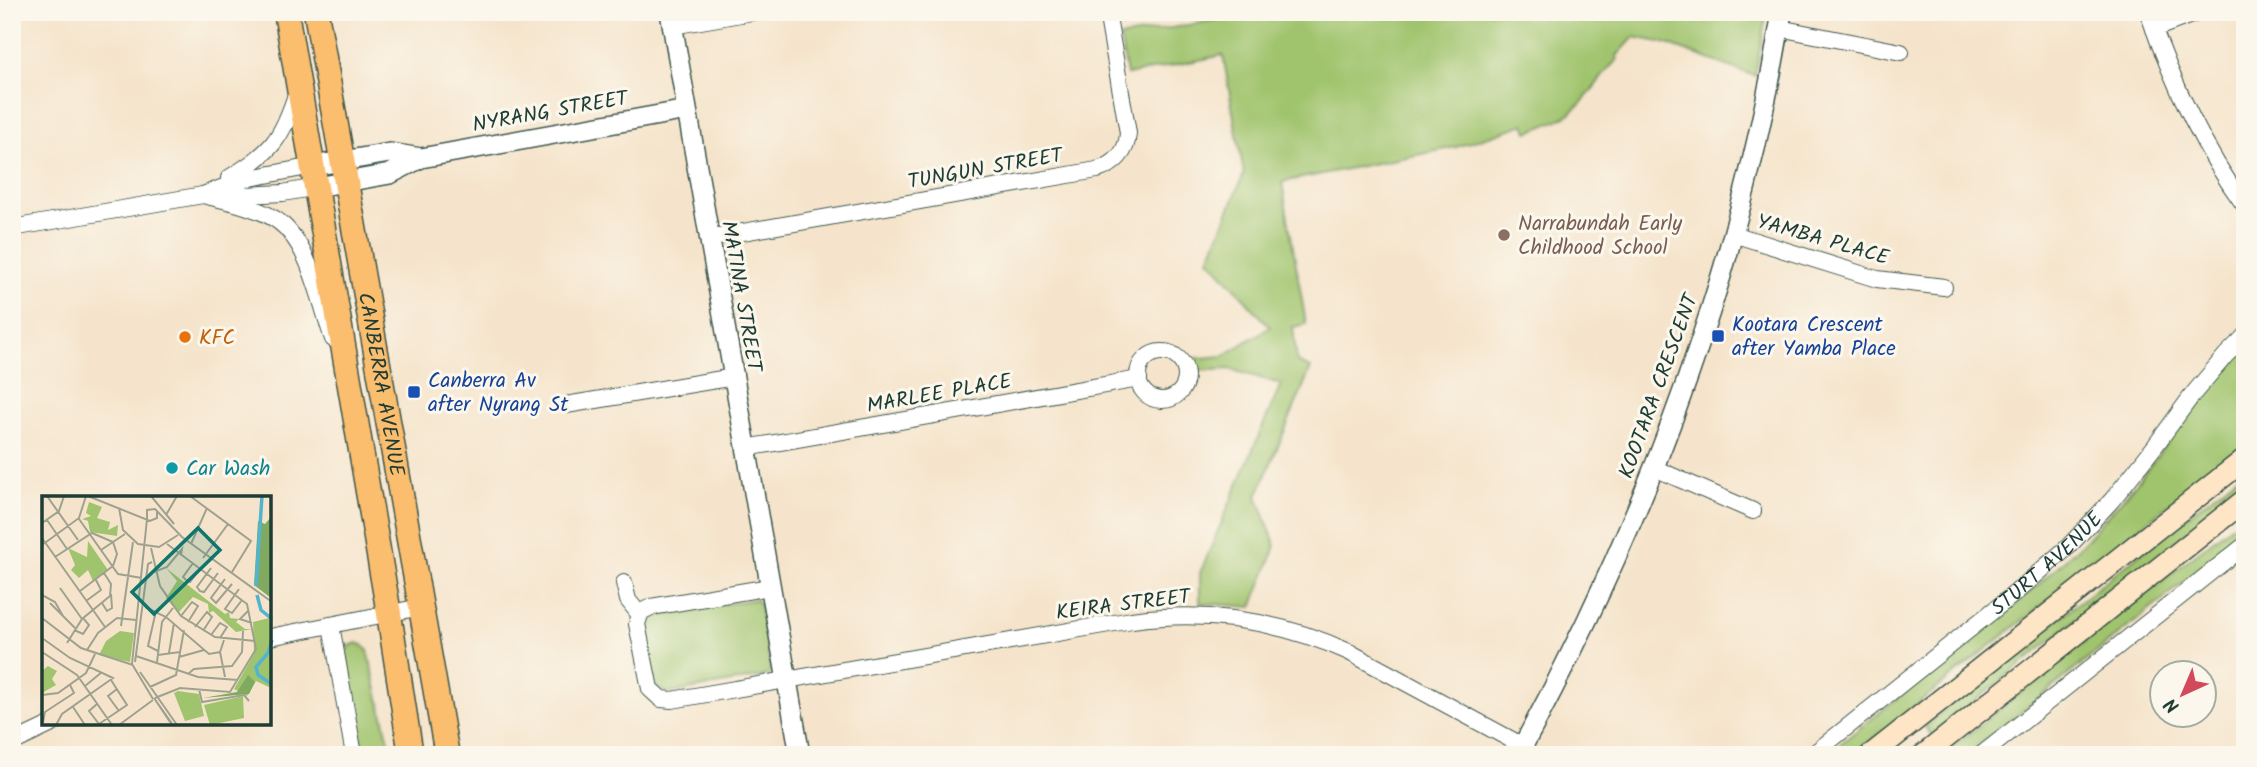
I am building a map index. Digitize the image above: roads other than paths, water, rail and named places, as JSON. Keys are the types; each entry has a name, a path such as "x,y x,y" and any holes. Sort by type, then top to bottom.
{"highway":[{"name":"CANBERRA AVENUE","path":"286,12 411,755"},
{"name":"CANBERRA AVENUE","path":"316,12 447,755"}],"main road":[{"name":"STURT AVENUE","path":"1871,755 2245,459"},
{"path":"1924,755 2245,500"}],"street":[{"path":"671,19 752,12"},
{"name":"TUNGUN STREET","path":"709,238 1097,170 1112,164 1125,148 1128,133 1107,12"},
{"path":"2148,12 2177,84 2205,141 2245,206"},
{"path":"2154,29 2199,12"},
{"name":"MATINA STREET","path":"671,19 800,755"},
{"path":"1780,20 1901,51"},
{"name":"KOOTARA CRESCENT","path":"1520,750 1621,548 1694,359 1733,234 1780,20"},
{"path":"203,195 261,158 279,137 299,88"},
{"name":"NYRANG STREET","path":"12,228 203,195 250,197 315,177 344,172 390,153 421,158 687,110"},
{"path":"203,195 244,206 276,220 296,240 311,271 351,391"},
{"name":"YAMBA PLACE","path":"1733,234 1877,279 1944,287"},
{"name":"STURT AVENUE","path":"1812,755 2014,594 2068,547 2112,500 2193,394 2245,336"},
{"path":"566,405 734,377"},
{"name":"MARLEE PLACE","path":"746,448 1139,379"},
{"path":"1654,468 1753,510"},
{"path":"1981,755 2242,552"},
{"path":"624,583 628,600 639,614"},
{"path":"770,587 651,607 639,614 637,624 648,686 661,699 672,699 788,680"},
{"path":"271,638 421,607"},
{"name":"KEIRA STREET","path":"788,680 1141,619 1193,615 1230,617 1285,628 1338,647 1520,750"},
{"path":"331,625 354,755"},
{"path":"12,743 50,725"}],"place":[{"name":"Narrabundah Early Childhood School","path":"1504,235"},
{"name":"Kootara Crescent after Yamba Place","path":"1718,336"},
{"name":"KFC","path":"185,337"},
{"name":"Canberra Av after Nyrang St","path":"414,392"},
{"name":"Car Wash","path":"172,468"}]}
